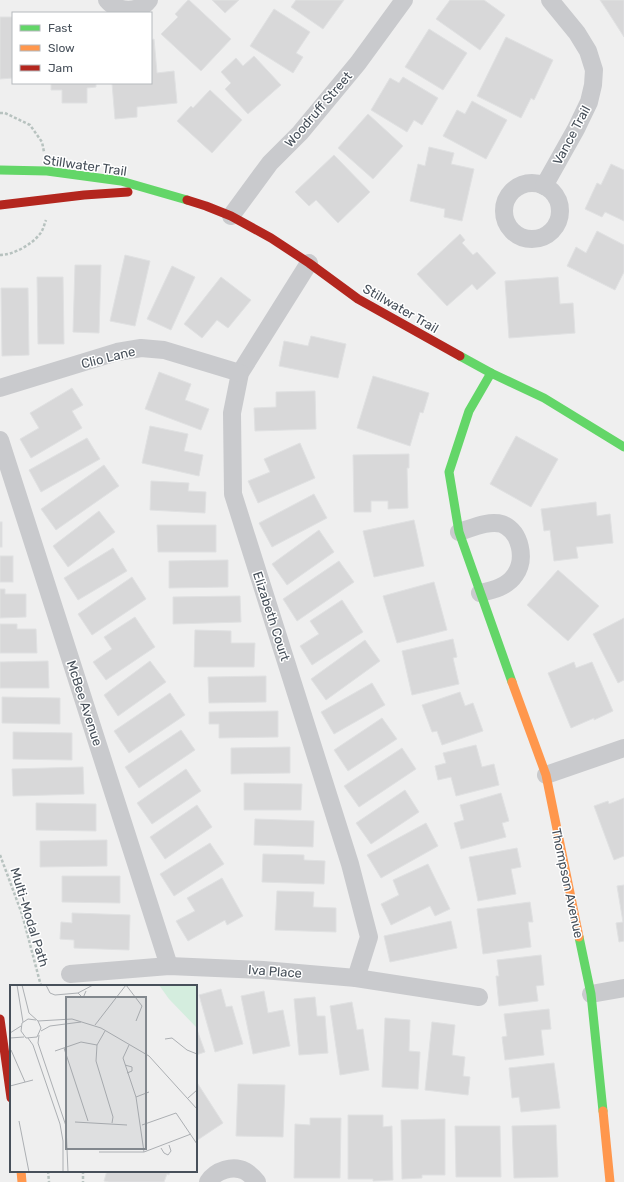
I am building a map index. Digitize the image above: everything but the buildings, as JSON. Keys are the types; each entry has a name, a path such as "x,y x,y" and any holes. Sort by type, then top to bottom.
{"street":[{"path":"107,0 122,10 135,10 146,4 149,0"},
{"name":"Woodruff Street","path":"231,216 270,163 300,133 358,63 404,0"},
{"name":"Vance Trail","path":"544,186 576,129 589,102 593,85 594,70 588,51 577,33 550,0"},
{"name":"Stillwater Trail","path":"0,170 47,171 121,181 206,206 231,216 271,238 309,263 358,299 491,373 544,398 624,447"},
{"name":"Stillwater Trail","path":"0,205 84,195 129,192 165,193"},
{"name":"Elizabeth Court","path":"309,263 240,373 232,413 233,494 350,864 369,937 356,978"},
{"name":"Clio Lane","path":"0,388 117,352 141,348 164,350 240,373"},
{"name":"Thompson Avenue","path":"491,373 469,411 449,472 459,532 546,775 591,994 610,1182"},
{"name":"McBee Avenue","path":"0,440 169,966"},
{"path":"459,532 490,523 502,524 512,531 519,542 521,554 520,566 515,576 496,590 480,593"},
{"path":"546,775 624,748"},
{"name":"Iva Place","path":"70,974 169,966 263,970 356,978 479,997"},
{"path":"591,994 624,988"},
{"path":"0,1019 10,1091"},
{"path":"208,1182 217,1173 226,1169 235,1169 244,1171 252,1176 257,1182"},
{"path":"21,1172 22,1182"}],"path":[{"name":"Multi-Modal Path","path":"0,855 22,914 41,985"},
{"path":"48,1172 49,1182"},
{"path":"82,1172 83,1182"}],"traffic: fast":[{"path":"0,170 47,171 121,181 187,200"},
{"path":"460,356 491,373 544,398 624,447"},
{"path":"491,373 469,411 449,472 459,532 512,682"},
{"path":"579,937 591,994 603,1111"}],"traffic: slow":[{"path":"512,682 546,775 579,937"},
{"path":"603,1111 610,1182"},
{"path":"21,1172 22,1182"}],"traffic: jam":[{"path":"0,205 84,195 128,192"},
{"path":"187,200 231,216 271,238 309,263 358,299 460,356"},
{"path":"0,1019 10,1091"}]}
